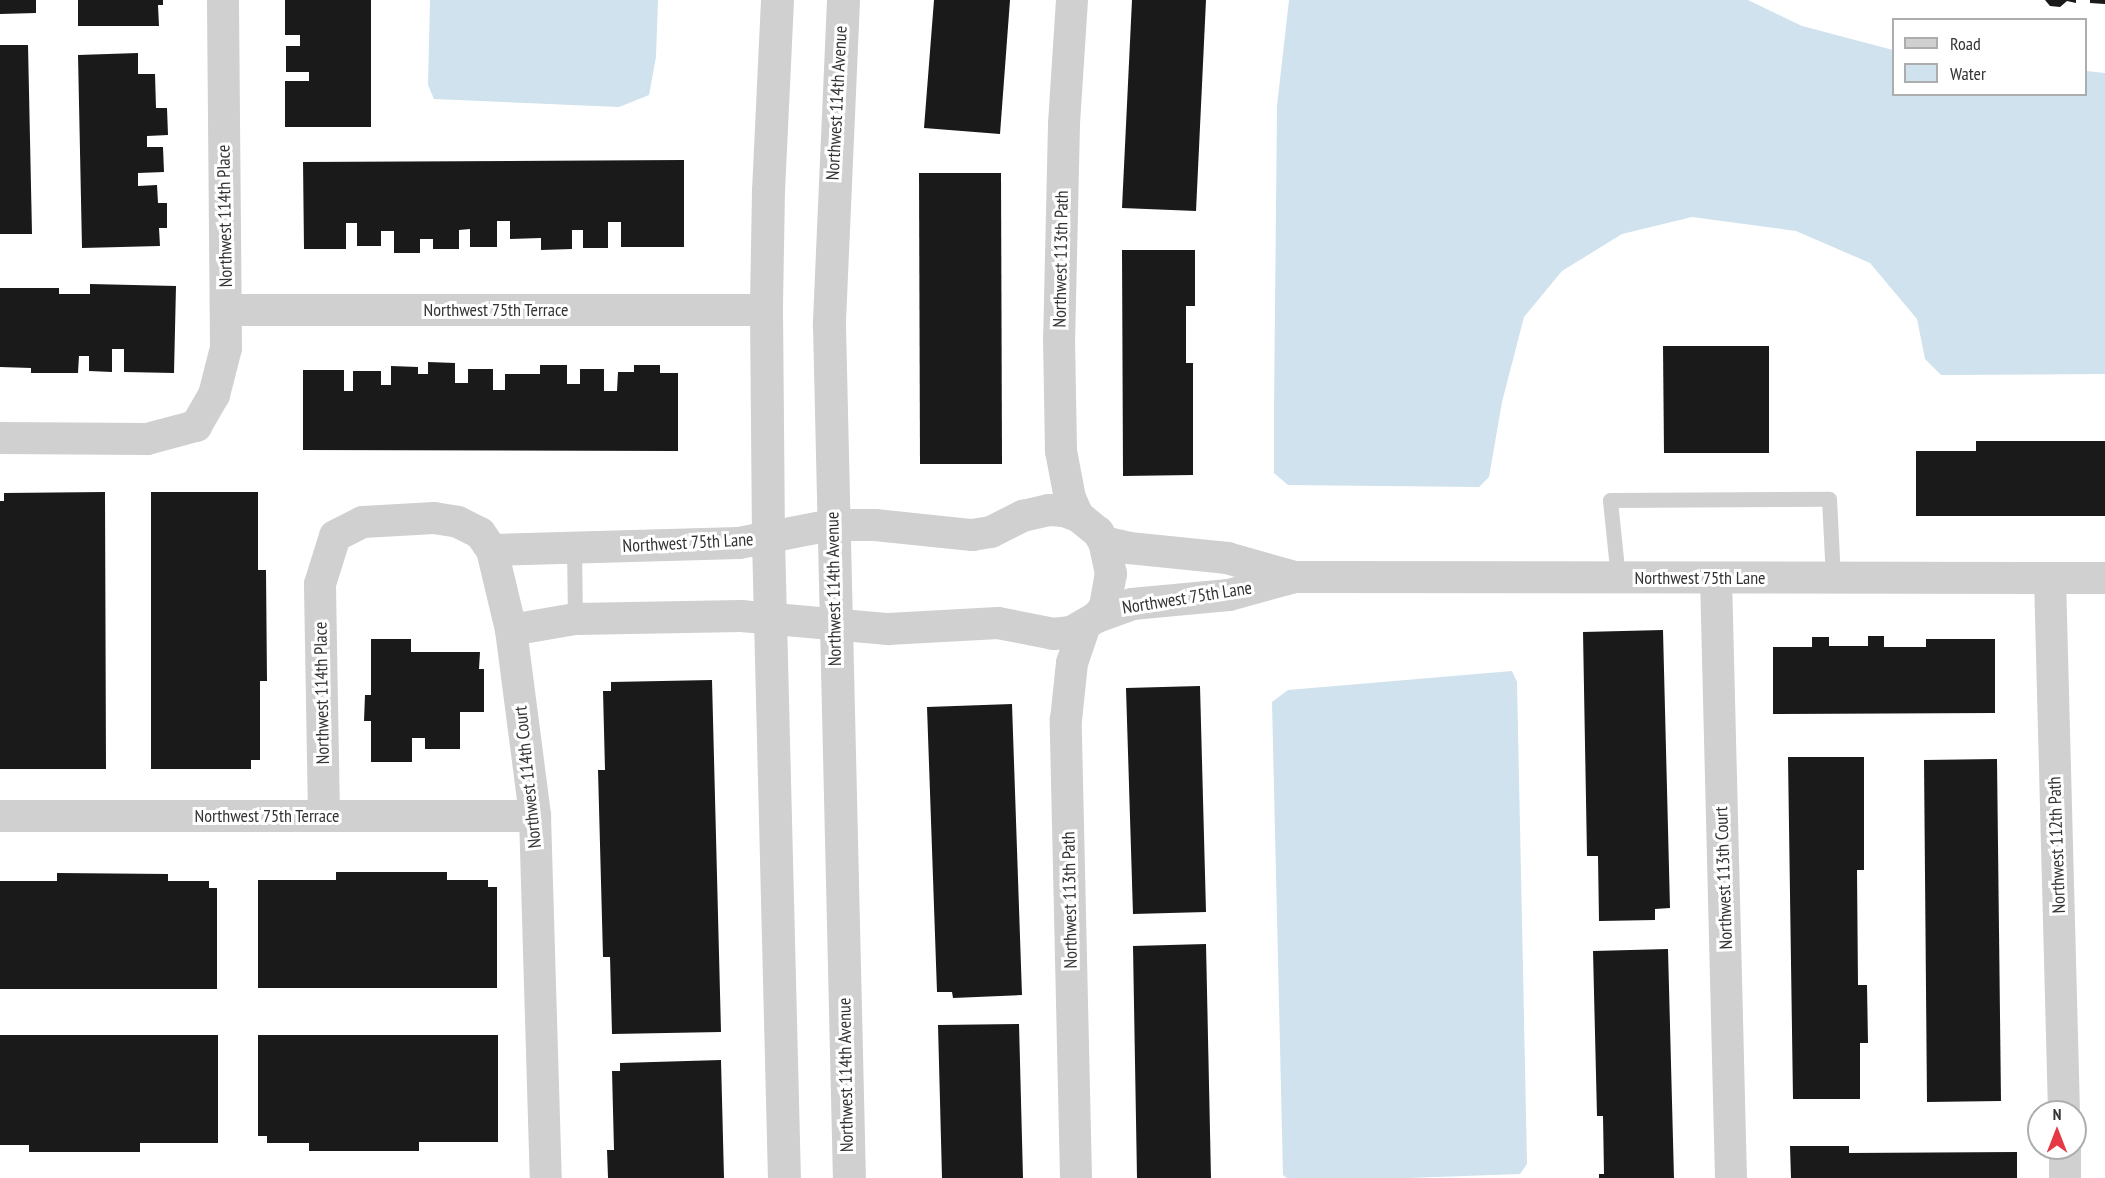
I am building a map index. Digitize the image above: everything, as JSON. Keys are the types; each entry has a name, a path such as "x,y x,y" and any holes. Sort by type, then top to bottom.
{"street":[{"name":"Northwest 114th Place","path":"0,438 147,439 196,426 214,395 226,348 223,0"},
{"path":"777,0 768,190 766,310 768,539 784,1178"},
{"name":"Northwest 114th Avenue","path":"843,0 829,326 834,625 849,1178"},
{"name":"Northwest 113th Path","path":"1072,0 1061,244 1060,451 1070,498 1078,516"},
{"name":"Northwest 75th Terrace","path":"226,310 766,310"},
{"name":"Northwest 75th Lane","path":"492,550 739,543 832,525 875,525 972,535 991,532 1023,516 1038,512 1064,511 1078,516"},
{"path":"1078,516 1098,532 1104,542"},
{"name":"Northwest 114th Place","path":"324,816 320,584 335,536 363,522 434,518 458,522 480,533 492,550"},
{"name":"Northwest 75th Lane","path":"1104,542 1130,548 1227,558 1295,577"},
{"name":"Northwest 113th Path","path":"1076,1178 1066,720 1072,663 1091,621 1105,607 1111,574 1104,542"},
{"name":"Northwest 114th Court","path":"492,550 511,630 535,816 546,1178"},
{"name":"Northwest 75th Lane","path":"511,630 575,619 770,617 888,629 998,623 1054,634 1132,604 1229,595 1295,577 2105,578"},
{"name":"Northwest 113th Court","path":"1716,578 1731,1178"},
{"name":"Northwest 112th Path","path":"2050,578 2064,1100"},
{"name":"Northwest 75th Terrace","path":"0,816 535,816"},
{"path":"2065,1160 2065,1178"}],"lane":[{"path":"1618,578 1610,500 1818,499 1829,499 1833,578"},
{"path":"574,547 575,619"}],"water":[{"path":"430,0 658,0 656,57 649,95 619,107 434,99 428,85"},
{"path":"1289,0 1748,0 1802,26 1892,50 1892,96 2087,96 2087,71 2105,73 2105,374 1941,375 1925,359 1917,319 1870,263 1796,231 1692,217 1622,234 1562,271 1524,317 1502,402 1489,477 1479,487 1288,485 1274,473 1277,106"},
{"path":"1512,671 1517,682 1527,1164 1520,1174 1408,1178 1287,1178 1283,1175 1272,702 1288,690"}],"building":[{"path":"0,0 36,0 36,13 0,14"},
{"path":"78,0 163,0 163,5 158,5 159,26 78,26"},
{"path":"285,0 371,0 371,127 285,127 285,81 309,81 309,72 286,72 286,46 300,46 300,35 285,35"},
{"path":"934,0 1010,0 1000,134 924,128"},
{"path":"1132,0 1206,0 1196,211 1122,208"},
{"path":"2045,0 2076,0 2076,3 2067,1 2060,7 2050,6"},
{"path":"2090,0 2105,0 2105,4 2090,3"},
{"path":"0,45 28,45 32,234 0,234"},
{"path":"138,53 138,74 155,74 156,108 167,108 168,135 147,136 147,147 163,147 164,172 138,173 138,186 157,185 158,203 167,203 167,228 159,228 160,246 82,248 78,55"},
{"path":"684,160 684,247 621,247 621,222 608,222 608,248 583,248 583,230 572,230 572,249 541,250 541,238 510,239 510,221 497,221 497,247 470,247 470,229 459,230 459,249 433,249 433,239 420,239 420,253 394,253 394,231 381,231 381,246 357,246 357,223 346,223 346,249 304,249 303,162"},
{"path":"919,173 1001,173 1002,464 920,464"},
{"path":"1122,250 1195,250 1195,306 1186,306 1186,363 1193,363 1193,475 1123,476"},
{"path":"90,284 176,286 174,373 124,372 124,349 112,349 112,372 89,371 89,356 79,356 78,373 31,373 31,368 0,367 0,288 59,288 59,294 90,294"},
{"path":"1663,346 1769,346 1769,453 1664,453"},
{"path":"428,362 455,363 455,383 468,383 468,369 493,369 493,390 505,390 505,374 540,374 540,365 567,365 567,384 580,384 580,369 604,369 604,391 617,391 618,372 634,372 634,365 660,365 660,373 678,373 678,451 303,450 303,370 344,370 344,391 353,391 353,371 381,371 381,385 391,385 391,366 418,367 418,374 428,374"},
{"path":"1976,441 2105,441 2105,516 1916,516 1916,451 1976,451"},
{"path":"105,492 106,769 0,769 0,501 4,501 4,493"},
{"path":"151,492 258,492 258,570 266,570 267,681 260,681 260,760 251,760 251,769 151,769"},
{"path":"1663,630 1670,908 1655,909 1655,920 1599,921 1598,856 1587,856 1583,632"},
{"path":"1868,636 1884,636 1884,647 1926,647 1926,639 1995,639 1995,713 1773,714 1773,647 1812,647 1812,637 1829,637 1829,646 1868,646"},
{"path":"371,639 411,639 411,652 480,652 479,669 484,669 484,712 460,712 460,749 425,749 425,738 412,738 412,762 371,762 371,721 364,721 365,695 371,695"},
{"path":"712,680 721,1032 612,1034 610,957 603,957 598,770 605,770 603,691 611,691 611,682"},
{"path":"1200,686 1206,912 1133,914 1126,688"},
{"path":"1012,704 1022,995 953,998 952,992 937,992 927,707"},
{"path":"1788,757 1864,757 1864,870 1857,870 1858,985 1867,985 1868,1043 1860,1043 1860,1099 1793,1099"},
{"path":"1997,759 2001,1101 1927,1102 1924,760"},
{"path":"336,872 447,872 447,880 488,880 488,887 497,887 497,988 258,988 258,880 336,880"},
{"path":"57,873 168,874 168,881 209,881 209,888 217,888 217,989 0,989 0,881 57,881"},
{"path":"1206,944 1211,1178 1137,1178 1133,946"},
{"path":"1668,949 1674,1178 1599,1178 1599,1174 1604,1174 1603,1116 1597,1116 1593,951"},
{"path":"1019,1024 1023,1178 942,1178 938,1025"},
{"path":"0,1035 218,1035 218,1143 140,1143 140,1152 29,1152 29,1145 0,1145"},
{"path":"258,1035 498,1035 498,1142 419,1142 419,1151 309,1151 309,1143 267,1143 267,1136 258,1136"},
{"path":"721,1060 724,1178 608,1178 607,1150 614,1150 612,1071 620,1071 620,1063"},
{"path":"1790,1146 1849,1146 1849,1153 2017,1152 2017,1178 1791,1178"}]}
